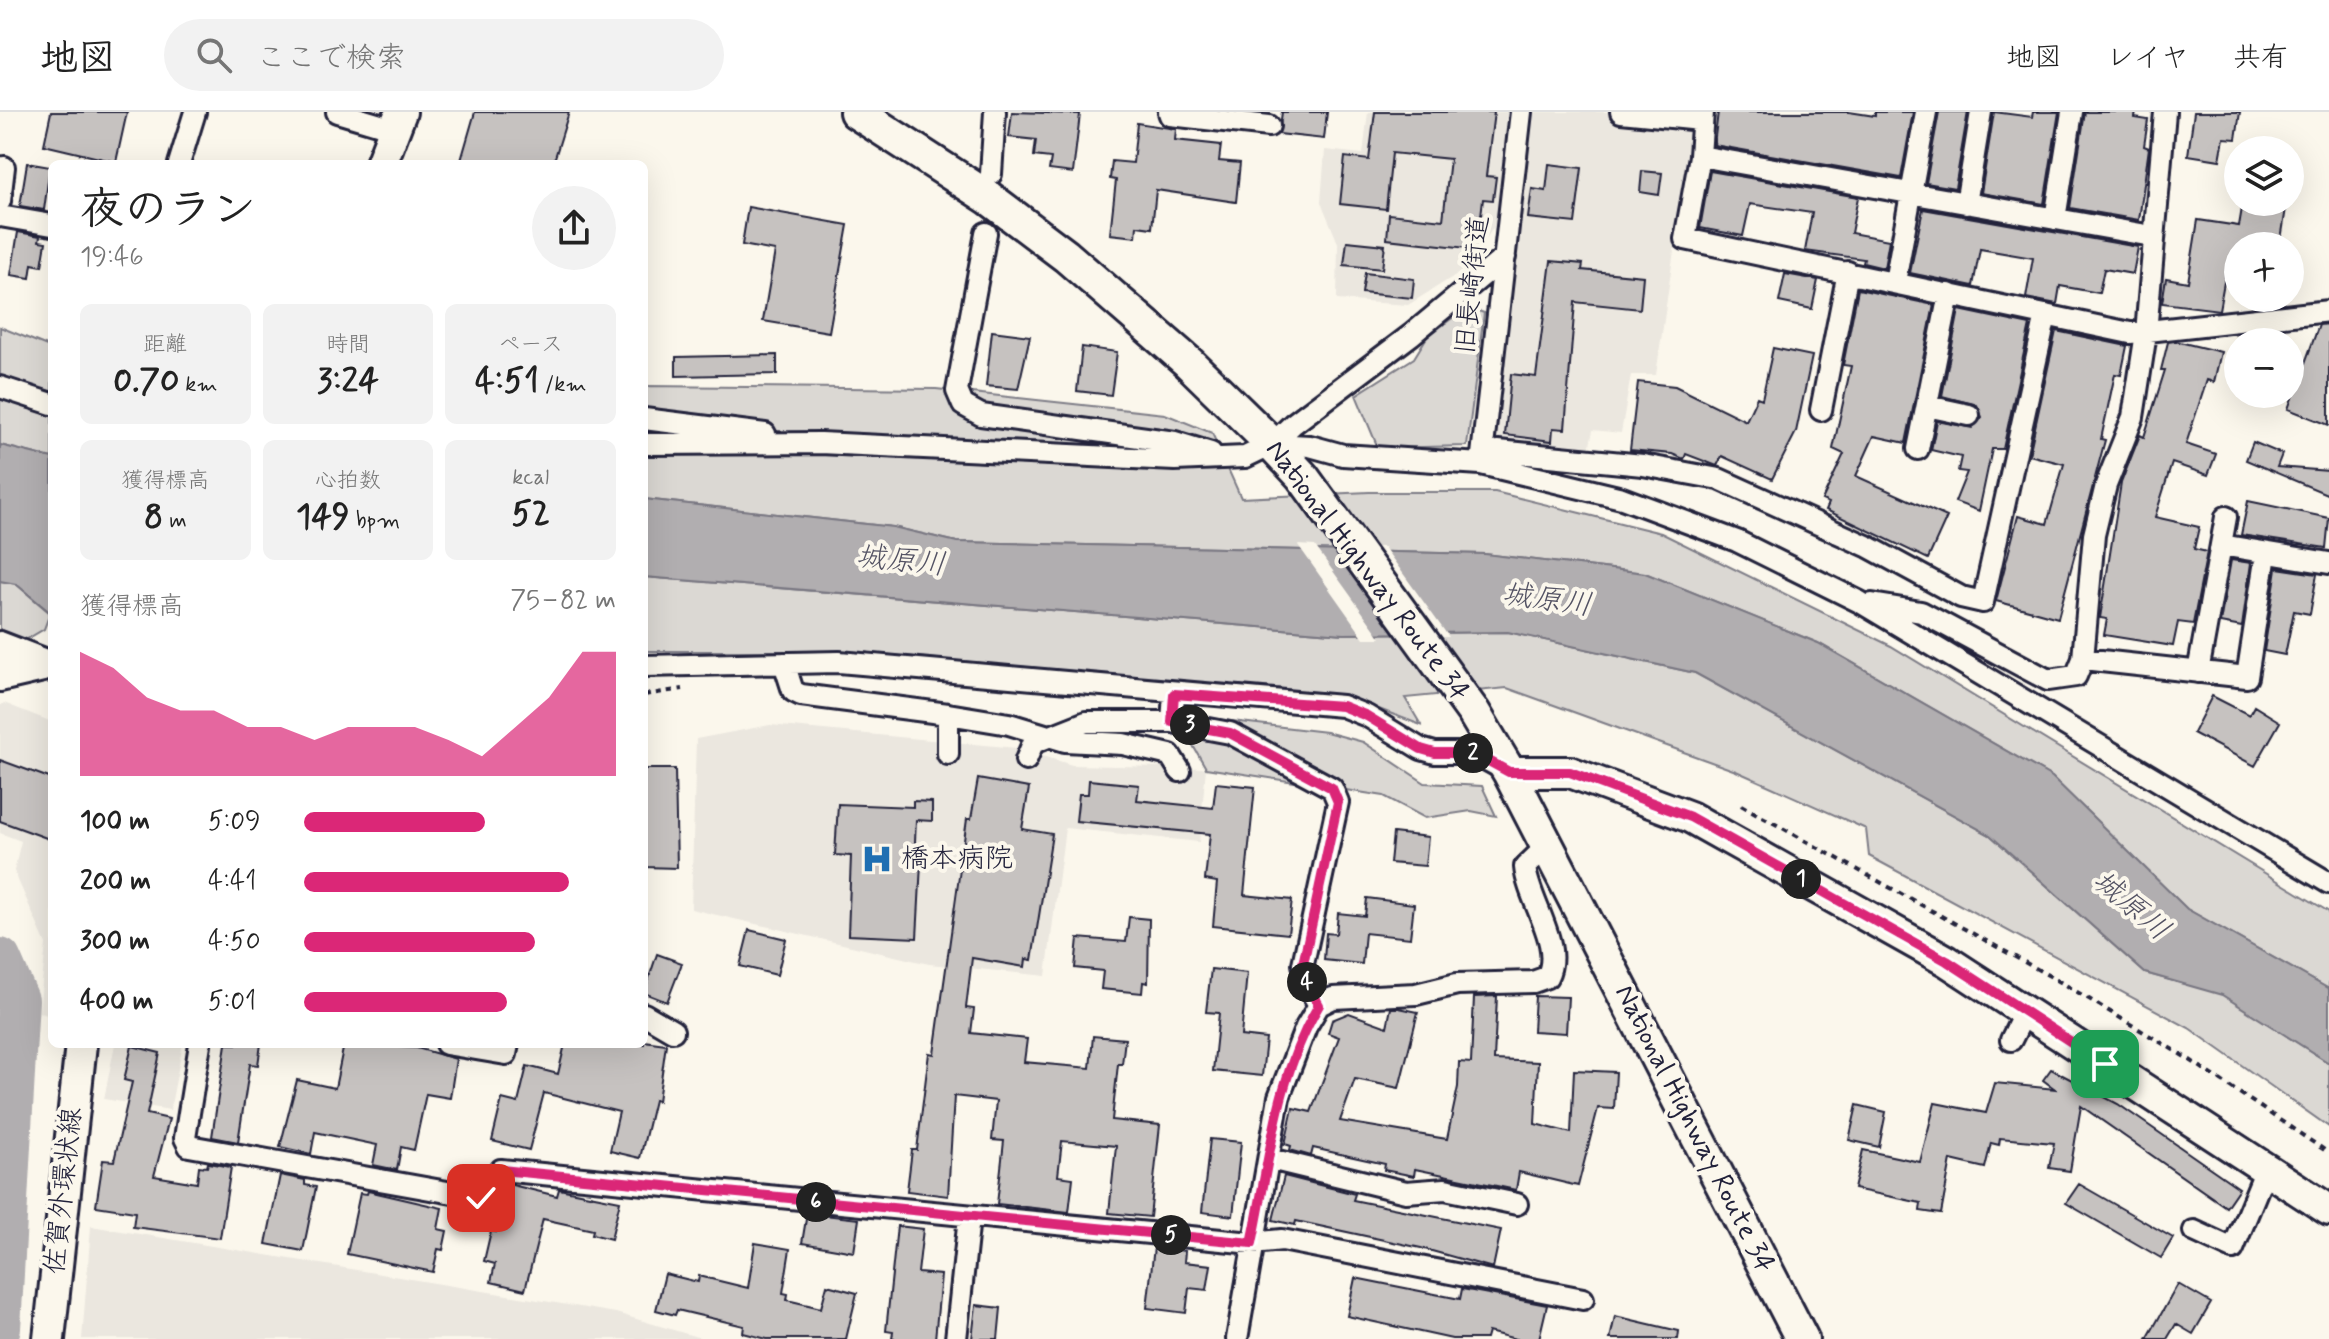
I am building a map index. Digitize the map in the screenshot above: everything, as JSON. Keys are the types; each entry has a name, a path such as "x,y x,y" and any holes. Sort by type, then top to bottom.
{"highway":[{"name":"National Highway Route 34","path":"856,112 989,198 1066,256 1188,362 1302,476 1474,713 1509,772 1802,1339"}],"main road":[{"path":"383,160 398,120"},
{"path":"1509,772 1570,772 1690,817 1947,961 2329,1210"},
{"name":"佐賀外環状線","path":"49,1339 81,1048"}],"street":[{"path":"180,160 195,112"},
{"path":"337,112 398,120"},
{"path":"991,174 995,112"},
{"path":"1169,112 1170,115 1269,126"},
{"name":"旧長崎街道","path":"1481,464 1521,112"},
{"path":"1621,112 1702,116 1700,156 1685,239 2146,333 2329,311"},
{"path":"1895,282 1926,112"},
{"path":"1966,204 1981,112"},
{"path":"2055,219 2072,112"},
{"path":"1860,602 1921,612 2048,680 2076,676 2083,659 2094,535 2106,485 2133,417 2146,333 2165,112"},
{"path":"1700,156 2152,236"},
{"path":"0,201 4,167"},
{"path":"0,216 48,224"},
{"path":"986,233 957,391 963,405 981,415 1175,442 1230,459"},
{"path":"1272,444 1293,424 1411,335 1505,257"},
{"path":"1821,410 1848,272"},
{"path":"1918,449 1949,294"},
{"path":"1481,464 1498,451 1643,465 1719,479 1855,540 1961,597 1983,602 2046,315"},
{"path":"0,387 48,403"},
{"path":"1927,406 1969,415"},
{"path":"648,420 820,443"},
{"path":"648,444 820,443 1175,460 1230,459 1272,444 1310,446 1343,455 1481,464 1622,498 1689,520 1860,602 2329,883"},
{"path":"2198,672 2226,517"},
{"path":"2221,545 2329,563"},
{"path":"2083,659 2247,677 2266,554"},
{"path":"0,642 48,660"},
{"path":"0,662 29,673"},
{"path":"648,666 839,662 1174,694 1342,706 1367,716 1421,749 1435,753 1474,753 1509,772"},
{"path":"784,663 793,691 801,695 1009,724 1065,741 1123,744 1170,755 1180,771"},
{"path":"0,681 48,670"},
{"path":"1172,722 1174,694"},
{"path":"948,714 948,754"},
{"path":"1026,760 1033,743 1086,722 1172,722 1230,733 1332,788 1338,802 1303,964 1308,986 1319,1005"},
{"path":"1237,1339 1252,1243 1270,1159 1270,1134 1279,1097 1306,1027 1319,1005 1333,998 1416,994 1457,984 1533,982 1547,977 1553,954 1525,867 1547,846"},
{"path":"2011,1040 2025,1012"},
{"path":"648,1016 673,1031"},
{"path":"199,1048 185,1138 189,1146 481,1198 501,1170 1252,1243 1282,1240 1583,1299"},
{"path":"470,1048 506,1054 507,1048"},
{"path":"1270,1159 1406,1192 1445,1189 1517,1204"},
{"path":"2194,1231 2233,1249 2266,1169"},
{"path":"956,1339 969,1217"}],"path":[{"path":"1741,805 2064,984 2190,1060 2329,1153"}],"shaded area":[{"path":"1368,112 1694,112 1656,375 1631,375 1621,433 1593,430 1589,450 1495,441 1519,231 1493,228 1467,268 1408,305 1337,300 1338,243 1321,202 1325,150 1363,154"},
{"path":"1467,307 1484,313 1467,446 1378,448 1356,395 1414,358 1427,337"},
{"path":"0,327 48,346 48,457 0,445"},
{"path":"648,386 936,389 1165,414 1212,433 1241,498 1369,492 1495,492 1661,533 1891,646 2329,912 2329,989 2187,909 2052,777 1818,643 1645,573 1485,554 957,542 893,527 648,499"},
{"path":"648,577 1344,634 1508,632 1695,673 1990,835 2145,973 2222,994 2329,1063 2329,1127 2189,1028 1869,856 1866,829 1736,771 1507,688 1405,698 1421,725 1342,695 847,651 648,651"},
{"path":"0,581 16,584 48,611 48,618 44,629 0,655"},
{"path":"4,703 48,720 48,1015 39,1012 46,944 14,871 21,841 0,833 0,706"},
{"path":"1232,721 1326,732 1363,742 1425,783 1482,786 1496,816 1471,811 1425,818 1384,796 1206,768 1188,737 1259,738"},
{"name":"橋本病院","path":"770,725 1017,748 1072,765 1206,768 1199,842 1065,828 1046,976 929,964 691,909 696,739"},
{"path":"114,1048 182,1048 170,1110 104,1099"},
{"path":"91,1226 616,1313 704,1339 82,1339"}],"water":[{"path":"0,445 48,457 48,611 16,584 0,581"},
{"name":"城原川","path":"648,499 893,527 957,542 1485,554 1645,573 1818,643 2052,777 2187,909 2329,989 2329,1063 2222,995 2145,973 1990,835 1695,673 1508,632 1344,634 648,577"}],"pier":[{"path":"1298,545 1315,546 1381,638 1364,638"},
{"path":"1330,546 1384,547 1449,637 1397,637"}],"building":[{"path":"51,112 127,112 116,160 44,145"},
{"path":"475,112 569,112 554,160 461,160"},
{"path":"1012,112 1080,114 1073,173 1049,170 1051,158 1034,156 1036,140 1009,137"},
{"path":"1282,112 1327,112 1324,139 1279,134"},
{"path":"1375,112 1494,112 1486,176 1496,177 1493,200 1483,199 1478,241 1468,240 1467,248 1387,239 1389,214 1443,220 1450,159 1392,153 1386,209 1340,204 1345,157 1369,160"},
{"path":"1718,112 1849,112 1875,116 1875,112 1913,112 1901,178 1714,145"},
{"path":"1939,112 1968,112 1955,188 1926,183"},
{"path":"1994,112 2032,117 2033,112 2059,112 2044,204 1981,193"},
{"path":"2085,112 2136,112 2135,118 2148,120 2144,146 2149,148 2139,220 2070,208"},
{"path":"2194,112 2240,112 2236,136 2224,136 2220,160 2188,155"},
{"path":"1137,123 1176,129 1175,140 1221,145 1219,161 1240,163 1236,202 1156,190 1152,228 1137,226 1136,237 1110,234 1116,180 1110,179 1112,161 1133,163"},
{"path":"27,163 48,167 44,210 20,206"},
{"path":"1549,164 1582,168 1575,223 1528,218 1532,189 1546,191"},
{"path":"1642,171 1662,173 1659,195 1640,192"},
{"path":"1710,171 1858,197 1851,233 1889,240 1884,268 1863,263 1864,259 1805,251 1812,213 1750,204 1743,236 1700,228"},
{"path":"748,207 848,225 829,332 763,321 775,251 742,245"},
{"path":"1923,209 2138,247 2133,274 2104,269 2099,293 2060,286 2057,304 2026,298 2033,258 1980,249 1973,286 1910,273"},
{"path":"2241,216 2285,216 2282,232 2224,232 2224,282 2219,310 2162,303 2166,278 2188,282 2198,220 2239,226"},
{"path":"18,232 40,236 39,241 46,242 42,266 32,264 30,278 11,275"},
{"path":"1347,241 1385,245 1382,269 1344,265"},
{"path":"1551,261 1583,264 1582,270 1643,276 1640,309 1575,302 1565,429 1553,428 1552,441 1505,435 1511,374 1536,377"},
{"path":"1365,273 1414,279 1412,298 1362,293"},
{"path":"1785,274 1818,280 1812,309 1779,302"},
{"path":"1858,289 1934,305 1906,443 1874,436 1856,476 1947,517 1928,559 1826,510 1829,503 1822,500 1844,454 1833,449 1851,366 1843,365"},
{"path":"1959,310 2030,325 2003,449 1992,449 1979,511 1955,502 1967,472 1958,471 1961,457 1931,450 1937,421 1972,428 1982,417 1977,405 1942,396"},
{"path":"2329,324 2329,425 2288,409 2304,408 2304,366 2319,325"},
{"path":"992,331 1030,336 1018,389 986,386"},
{"path":"2056,331 2127,346 2121,375 2115,374 2101,439 2105,440 2058,618 1996,601 2018,516 2047,524 2064,464 2029,455"},
{"path":"2168,342 2221,352 2214,382 2207,380 2186,444 2216,454 2208,475 2172,463 2155,517 2199,527 2194,549 2207,552 2193,624 2178,622 2173,646 2104,635 2107,619 2100,618 2121,483 2140,435 2144,437 2165,370 2161,370"},
{"path":"1082,347 1117,352 1111,395 1077,391"},
{"path":"1773,348 1812,356 1796,432 1772,479 1722,456 1717,466 1686,454 1684,459 1672,454 1630,450 1638,382 1675,386 1746,421 1757,397 1762,399"},
{"path":"777,355 777,374 676,376 676,357"},
{"path":"2253,442 2282,454 2277,467 2329,471 2329,495 2246,460"},
{"path":"2248,501 2329,518 2326,548 2241,535"},
{"path":"2231,560 2251,563 2242,627 2220,623"},
{"path":"2277,568 2317,574 2310,614 2294,611 2285,655 2264,651"},
{"path":"2212,696 2249,715 2254,706 2280,722 2255,766 2193,733"},
{"path":"0,760 48,778 48,839 0,821"},
{"path":"648,769 675,769 677,868 648,867"},
{"path":"978,779 1029,788 1022,829 1052,834 1032,960 1026,959 1025,967 972,958 966,1008 974,1009 971,1033 1027,1039 1024,1062 1090,1068 1093,1036 1125,1039 1122,1064 1118,1064 1112,1120 1160,1125 1150,1217 1109,1213 1116,1146 1062,1141 1058,1176 1073,1178 1069,1212 997,1204 1004,1141 992,1140 996,1101 954,1096 948,1196 907,1191 912,1150 917,1150 929,1053 934,1054 967,819 971,819"},
{"path":"1089,780 1139,785 1137,800 1213,808 1216,783 1255,787 1244,895 1292,900 1288,934 1213,926 1217,882 1205,880 1210,834 1076,821 1079,794 1088,794"},
{"path":"913,801 932,802 932,821 916,820 914,863 921,863 917,938 848,935 851,856 835,855 838,804 913,807"},
{"path":"1393,833 1428,837 1425,866 1390,863"},
{"path":"1367,898 1414,904 1410,938 1365,933 1362,964 1324,960 1326,933 1336,934 1338,913 1365,916"},
{"path":"1129,917 1149,919 1148,983 1143,982 1142,993 1101,989 1103,971 1075,968 1078,938 1126,942"},
{"path":"749,930 786,939 777,975 740,966"},
{"path":"657,954 682,963 667,1002 648,995 648,981"},
{"path":"1211,969 1247,973 1241,1036 1266,1039 1262,1076 1213,1071 1219,1013 1206,1012"},
{"path":"1497,996 1494,1060 1538,1062 1535,1124 1571,1133 1574,1070 1616,1072 1614,1109 1598,1108 1578,1186 1519,1172 1516,1190 1415,1169 1414,1176 1384,1170 1385,1164 1313,1148 1311,1156 1290,1150 1291,1146 1285,1144 1293,1108 1311,1112 1339,1037 1328,1033 1332,1020 1349,1013 1387,1027 1391,1008 1418,1012 1399,1088 1355,1079 1340,1121 1447,1139 1458,1087 1459,1062 1471,1063 1474,997"},
{"path":"1535,996 1568,997 1566,1033 1533,1031"},
{"path":"648,1042 666,1044 658,1101 654,1100 640,1158 610,1151 619,1112 544,1093 529,1150 492,1141 502,1099 518,1103 527,1066 558,1074 564,1048 648,1048"},
{"path":"132,1048 160,1053 147,1114 169,1119 154,1176 197,1183 199,1166 207,1167 208,1163 231,1167 220,1238 133,1227 135,1212 96,1206 103,1160 114,1161 132,1082 124,1080"},
{"path":"225,1048 260,1048 258,1065 250,1064 238,1142 212,1137"},
{"path":"343,1048 417,1048 456,1059 450,1098 426,1094 414,1150 401,1147 397,1170 373,1165 377,1145 315,1132 311,1154 280,1147 297,1080 335,1088"},
{"path":"2051,1069 2118,1104 2239,1188 2226,1207 2081,1106 2070,1171 2049,1168 2054,1143 2000,1138 1999,1145 1991,1143 1985,1168 1951,1160 1941,1214 1920,1211 1921,1203 1854,1189 1863,1150 1920,1162 1935,1103 1986,1113 1995,1083 2055,1089 2043,1080"},
{"path":"1857,1105 1886,1112 1879,1147 1849,1140"},
{"path":"1210,1139 1241,1142 1233,1216 1202,1212"},
{"path":"280,1175 305,1180 305,1185 316,1187 303,1251 266,1244"},
{"path":"1284,1176 1355,1194 1353,1200 1501,1230 1493,1268 1421,1248 1296,1221 1295,1225 1273,1220"},
{"path":"508,1184 557,1196 559,1189 620,1201 611,1239 592,1234 593,1230 543,1219 525,1290 491,1282 495,1264 484,1261 491,1231 496,1232"},
{"path":"2079,1184 2173,1238 2161,1258 2066,1203"},
{"path":"368,1191 442,1208 438,1229 447,1231 443,1250 438,1249 433,1272 347,1254 360,1193 367,1194"},
{"path":"807,1213 859,1219 854,1252 802,1243"},
{"path":"897,1226 923,1229 918,1273 941,1275 935,1339 892,1339 893,1332 886,1331"},
{"path":"755,1243 790,1249 783,1293 788,1294 787,1300 821,1308 827,1285 857,1293 846,1339 767,1339 743,1333 744,1326 677,1310 675,1315 656,1310 665,1274 698,1282 699,1276 748,1288"},
{"path":"1154,1247 1185,1251 1184,1262 1211,1265 1207,1290 1189,1288 1186,1313 1147,1308"},
{"path":"1355,1278 1460,1299 1462,1289 1547,1305 1539,1339 1516,1339 1488,1332 1486,1339 1452,1339 1347,1316"},
{"path":"2178,1284 2211,1303 2193,1334 2176,1324 2167,1339 2147,1339"},
{"path":"976,1305 1001,1308 998,1339 972,1339"},
{"path":"1615,1316 1679,1331 1678,1339 1610,1339"}],"waterway":[{"path":"0,959 18,1000 0,1328"}],"place":[{"name":"橋本病院","path":"877,859"}],"route":[{"path":"481,1198 501,1170 1252,1243 1270,1159 1270,1134 1279,1097 1306,1027 1319,1005 1308,986 1303,964 1338,802 1332,788 1230,733 1172,722 1174,694 1342,706 1367,716 1421,749 1435,753 1474,753 1509,772 1570,772 1629,792 1690,817 1947,961 2105,1064"}]}
